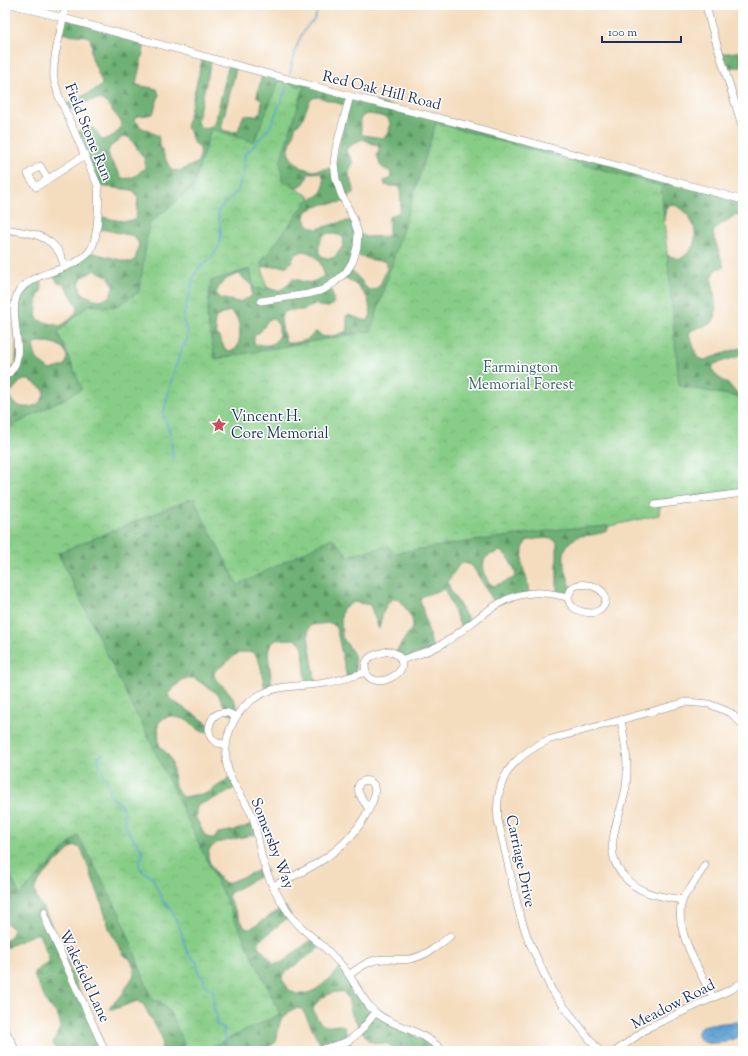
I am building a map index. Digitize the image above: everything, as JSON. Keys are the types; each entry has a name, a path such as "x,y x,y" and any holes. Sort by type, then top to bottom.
{"street":[{"name":"Red Oak Hill Road","path":"15,5 350,96 454,122 743,200"},
{"name":"Field Stone Run","path":"5,376 10,373 16,364 18,354 14,309 17,294 25,285 36,278 78,261 90,252 95,238 99,199 98,186 58,94 54,80 54,64 65,5"},
{"path":"706,5 743,129"},
{"path":"261,301 308,294 323,290 346,272 353,261 357,246 358,233 354,220 341,194 336,179 334,163 336,148 350,96"},
{"path":"48,179 85,155"},
{"path":"5,229 31,232 42,237 59,252 65,267"},
{"path":"655,505 743,493"},
{"path":"586,585 600,589 605,596 605,601 604,605 599,611 586,612 573,608 568,601 568,597 572,589 576,586 586,585"},
{"path":"401,660 433,650 446,643 492,607 520,594 536,592 568,597"},
{"path":"387,652 395,653 401,660 402,664 399,672 388,679 378,681 374,680 367,675 366,672 366,663 372,656 377,654 387,652"},
{"name":"Somersby Way","path":"366,672 338,681 272,689 253,699 236,717 231,728 226,744 228,771 252,817 263,860 273,886 299,925 332,955 349,975 375,1013 388,1021 422,1035 443,1051"},
{"name":"Carriage Drive","path":"599,1051 552,991 528,939 517,905 498,820 498,796 502,783 507,773 524,753 548,740 686,702 709,704 731,713 743,725"},
{"path":"226,744 214,741 211,737 209,732 210,722 217,714 228,713 236,717"},
{"path":"621,720 627,760 627,775 626,789 612,841 612,850 617,868 629,882 651,894 682,900"},
{"path":"273,886 311,868 335,851 355,830 369,809"},
{"path":"705,865 682,900 681,918 685,940 713,997"},
{"name":"Wakefield Lane","path":"45,911 45,918 48,925 105,1051"},
{"path":"349,975 363,965 376,960 400,960 418,957 433,949 450,936"},
{"name":"Meadow Road","path":"616,1051 649,1027 743,982"},
{"path":"319,1051 349,1041 375,1013"},
{"path":"5,1029 16,1051"}],"green space":[{"name":"Farmington Memorial Forest","path":"63,18 146,40 136,83 137,85 157,89 159,95 153,114 137,116 134,119 141,127 158,136 161,149 171,170 179,171 197,163 200,156 200,148 193,142 190,131 186,128 203,56 212,58 197,121 202,128 208,128 215,123 229,63 237,65 222,124 222,128 225,131 238,131 244,115 256,116 260,113 262,102 257,95 263,72 560,151 558,160 571,163 573,154 743,200 743,218 735,215 716,228 713,233 724,267 716,269 712,278 716,310 715,318 712,323 692,330 689,334 698,358 704,360 743,347 743,355 714,364 712,369 735,392 743,394 743,493 667,504 610,523 607,531 605,532 578,537 570,542 564,554 565,568 572,589 569,592 557,595 557,542 551,538 526,541 523,550 522,565 527,579 529,593 496,605 473,567 466,563 460,564 451,576 448,583 451,591 471,624 462,630 444,589 423,596 420,599 433,649 401,660 395,653 412,628 413,622 401,601 394,598 387,604 379,629 370,605 354,602 343,608 341,618 342,637 354,655 356,675 347,678 335,626 331,623 311,625 308,630 308,636 316,685 306,686 303,648 300,642 294,639 276,640 270,646 268,652 272,689 265,692 260,665 253,652 244,652 231,657 215,672 214,676 217,681 226,688 234,700 239,712 236,717 228,713 218,694 194,678 183,679 168,694 170,699 209,724 209,732 199,730 188,720 170,716 164,718 158,724 159,745 169,756 173,769 175,785 182,797 208,793 230,777 236,787 225,794 198,805 196,810 196,818 204,834 209,838 215,838 218,833 236,830 255,823 257,834 216,843 209,850 208,856 210,864 221,881 227,883 265,868 267,872 230,893 228,897 245,928 250,929 285,906 291,915 259,941 258,946 274,964 281,963 314,938 322,946 283,974 282,979 290,991 299,994 312,992 342,966 365,1000 388,1021 443,1051 394,1051 388,1044 375,1043 368,1040 350,1012 349,1000 344,992 335,992 325,996 317,1002 313,1010 322,1024 330,1026 344,1026 352,1051 329,1051 323,1049 302,1009 296,1008 290,1011 280,1022 276,1042 265,1051 158,1051 161,1050 162,1038 143,1004 137,1001 115,1009 110,1009 111,1005 121,996 134,975 134,967 130,959 124,955 110,931 101,901 81,848 75,846 71,848 46,873 37,884 35,894 45,911 105,1051 57,1051 53,1043 61,1026 55,1011 49,1007 35,978 34,972 49,962 49,958 39,934 35,934 5,948 5,940 10,937 13,930 5,921 5,426 11,418 5,405 5,376 16,364 17,295 40,276 42,289 38,296 36,315 38,320 60,326 73,316 78,307 64,284 58,283 52,272 90,252 132,262 135,260 139,244 134,236 96,228 98,216 123,221 136,218 138,198 136,193 132,190 98,186 75,133 85,128 91,128 96,131 103,140 113,136 122,123 106,103 100,100 85,103 66,112 63,106 97,89 102,83 92,58 90,38 86,36 59,33","holes":["318,97 347,106 335,167 313,171 302,168 290,157 288,152 296,125 301,122 310,100 313,98","367,114 377,115 389,120 389,133 383,138 363,135 361,132 361,118","125,136 130,138 145,160 145,167 138,174 132,177 122,178 110,159 108,152 110,147 121,138","363,139 378,146 379,150 377,154 380,163 382,167 390,171 391,176 390,179 384,181 385,185 400,187 401,204 399,212 389,217 389,235 387,236 366,237 358,233 354,220 316,229 311,227 305,218 308,210 324,204 345,202 343,199 354,194 353,185 349,176 353,163 346,152 347,148","310,173 319,173 322,175 324,180 321,192 312,199 302,202 291,188 302,185","671,204 682,210 692,222 695,235 694,242 692,248 680,259 663,254 658,246 666,209","330,233 342,236 344,242 342,248 333,258 323,257 319,253 319,247 322,238","303,251 308,252 318,259 324,276 310,282 292,279 289,284 279,290 274,290 256,280 259,267 287,266 292,261 294,255","355,254 371,260 383,261 387,263 387,268 380,285 374,290 368,289 361,280 349,269","95,270 109,277 113,286 110,297 100,300 91,298 82,293 79,285 81,278","239,274 252,286 251,297 239,302 219,298 216,293 222,283","343,276 359,287 368,299 371,315 367,321 349,315 346,316 347,331 328,336 321,336 319,333 315,332 307,340 287,343 281,320 284,313 286,311 300,310 317,304 318,306 329,307 333,304 334,299 329,286","229,311 233,314 239,323 240,328 239,340 236,349 231,351 226,350 217,334 215,325 216,317","274,319 279,326 279,337 271,344 254,344 254,336 261,331 268,320","38,342 53,343 60,346 65,351 67,361 64,366 50,370 40,362 35,354 33,345","24,380 30,380 44,390 43,398 34,406 18,406 11,399 9,394 20,382","500,551 507,556 516,572 515,577 494,586 488,582 484,565 485,559 488,556"]},
{"path":"743,51 743,67 724,68 720,54"},
{"name":"Farmington Memorial Forest","path":"279,81 304,87 280,162 282,180 310,197 261,262 267,290 254,288 250,269 211,281 207,317 215,359 371,331 436,123 661,186 679,386 743,398 743,490 660,500 659,515 610,526 560,529 394,553 388,546 349,556 332,538 238,585 193,498 58,553 140,720 280,1014 202,1051 184,1051 184,1043 171,1014 160,1001 152,1000 120,914 78,835 20,895 5,865 5,430 82,389 58,332 88,305 116,307 139,292 149,224 193,187 211,129 254,142"}],"water":[{"path":"740,1022 743,1027 743,1035 717,1043 704,1042 700,1040 698,1032 701,1027 705,1025"}],"waterway":[{"path":"290,73 300,37 308,25 315,19 318,11 327,7 328,5"},
{"path":"173,458 170,433 163,414 174,371 183,346 187,340 187,329 183,321 193,279 196,271 210,259 219,247 221,234 218,211 237,192 243,175 245,153 250,150 270,127 284,95 286,86"},
{"path":"103,754 98,757 98,760 110,789 108,792 122,807 125,824 143,852 142,857 139,860 139,866 141,870 152,877 163,901 171,910 181,931 187,952 197,963 199,974 204,979 205,985 213,990 214,1010 217,1015 216,1025 225,1029 223,1035 228,1041 231,1051"}],"place":[{"name":"Vincent H. Core Memorial","path":"219,425"}]}
